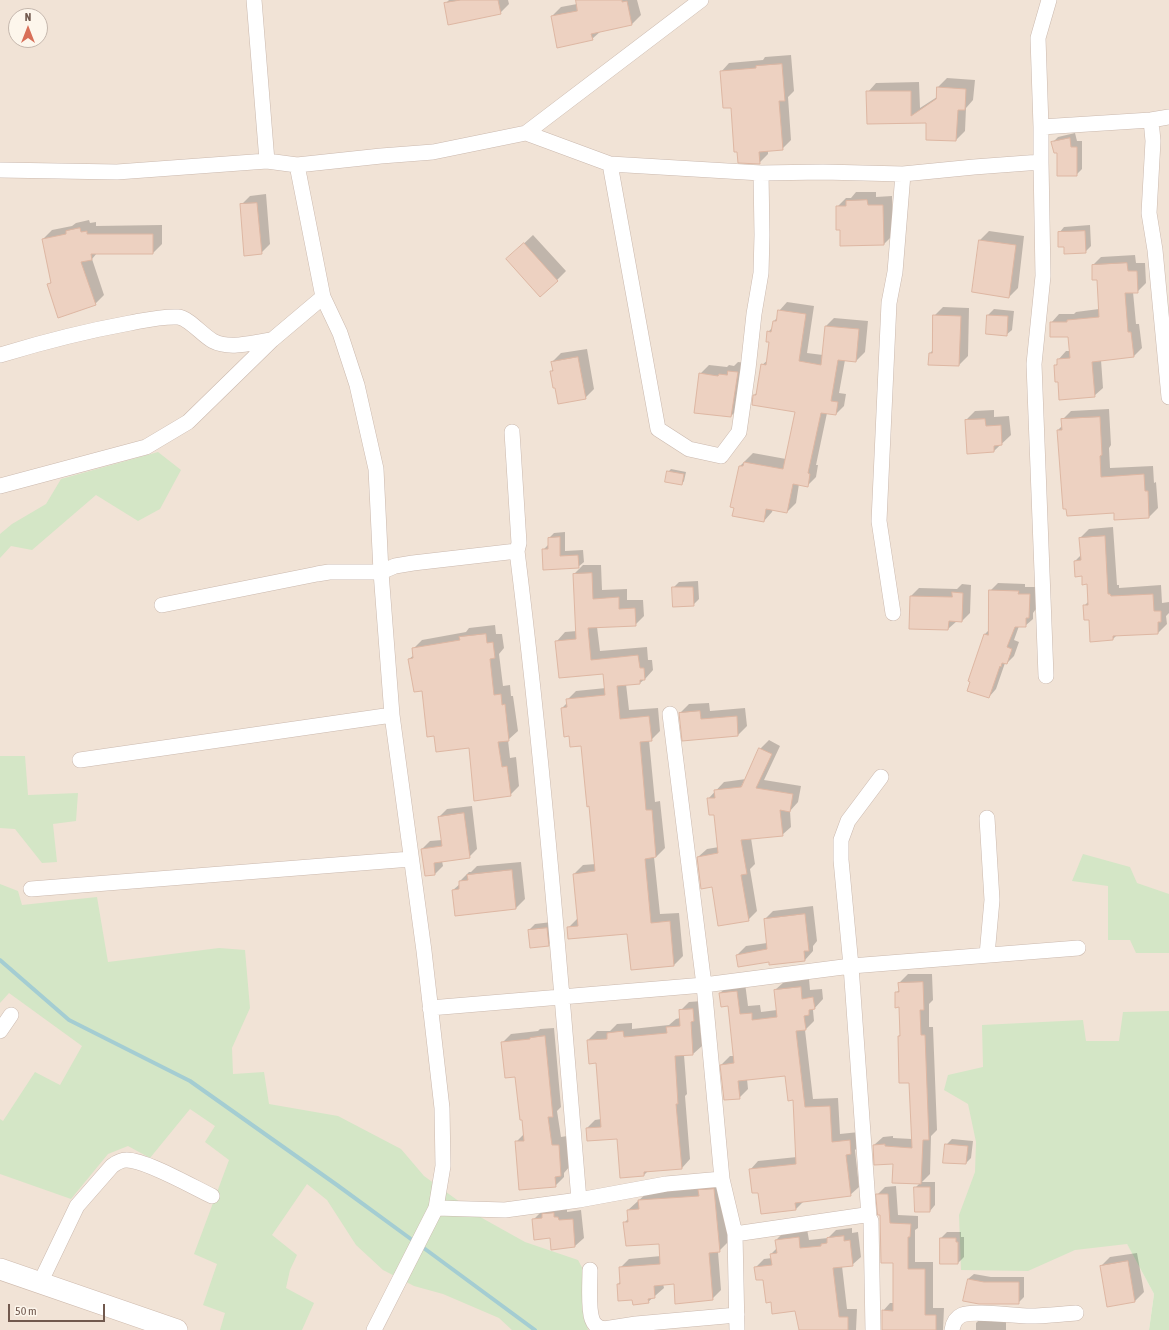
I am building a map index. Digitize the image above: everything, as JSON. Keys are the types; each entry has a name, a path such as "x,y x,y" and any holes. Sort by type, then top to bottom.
{"street":[{"path":"254,0 267,161"},
{"path":"0,170 117,172 267,161 297,165 433,152 526,134 701,0"},
{"path":"1046,676 1034,364 1043,276 1038,38 1049,0"},
{"path":"1041,127 1151,120 1169,117"},
{"path":"1151,120 1153,141 1148,213 1155,250 1169,397"},
{"path":"526,134 610,164 761,173 822,172 903,174 974,166 1041,162"},
{"path":"610,164 658,429 689,450 721,456 739,432 747,376 754,314 761,273 761,173"},
{"path":"297,165 323,297 340,333 357,385 376,468 381,572 392,715 442,1108 443,1166 436,1208 374,1330"},
{"path":"893,613 879,521 889,302 895,272 903,174"},
{"path":"0,486 146,447 188,422 272,340 323,297"},
{"path":"0,355 28,346 164,317 180,317 212,341 227,345 272,340"},
{"path":"512,432 519,543 517,551 538,740 563,997 580,1200"},
{"path":"162,605 329,572 381,572 396,566 413,563 517,551"},
{"path":"590,1270 592,1320 599,1328 608,1329 636,1324 737,1323 735,1234 722,1179 704,985 670,714"},
{"path":"80,760 392,715"},
{"path":"873,1330 871,1222 869,1217 851,966 841,860 841,840 848,821 881,777"},
{"path":"987,818 992,900 988,955"},
{"path":"31,889 411,859"},
{"path":"430,1008 704,985 851,966 1078,948"},
{"path":"0,1031 11,1015"},
{"path":"40,1283 77,1206 112,1166 119,1161 127,1160 147,1165 212,1196"},
{"path":"436,1208 505,1210 580,1200 666,1184 722,1179"},
{"path":"735,1234 865,1215 869,1217"},
{"path":"0,1269 177,1330"},
{"path":"952,1330 952,1325 957,1318 973,1313 1031,1316 1076,1313"}],"shaded area":[{"path":"0,0 1169,0 1169,1031 1114,1219 1154,1294 1149,1330 0,1330"}],"green space":[{"path":"158,452 181,470 160,509 138,521 96,495 32,550 11,546 0,558 0,534 12,524 46,504 61,479"},
{"path":"0,756 25,756 28,795 78,793 76,821 53,824 57,862 42,863 15,829 0,828"},
{"path":"1083,854 1130,867 1137,883 1169,894 1169,953 1136,953 1130,940 1108,940 1108,886 1072,881"},
{"path":"0,884 18,891 22,905 97,897 108,962 219,948 245,950 250,1008 232,1048 233,1074 264,1072 269,1104 338,1116 401,1149 424,1176 482,1218 525,1242 578,1260 586,1275 582,1308 588,1330 512,1330 499,1318 443,1294 414,1286 383,1270 356,1245 327,1200 307,1184 272,1235 297,1255 290,1270 286,1288 314,1303 302,1330 220,1330 225,1313 203,1305 217,1264 194,1254 229,1160 205,1142 215,1126 190,1109 150,1158 128,1146 108,1154 71,1199 0,1174 0,1119 3,1121 35,1072 60,1085 82,1046 9,993 0,1003"},
{"path":"1169,1011 1169,1330 1149,1330 1154,1294 1127,1244 1075,1250 1028,1271 961,1270 959,1215 975,1172 976,1142 968,1104 944,1090 948,1075 983,1067 982,1025 1083,1020 1086,1041 1119,1041 1123,1012"}],"building":[{"path":"461,0 498,0 501,14 448,25 444,3"},
{"path":"576,0 627,1 632,25 591,34 593,40 557,48 551,16 577,11"},
{"path":"782,64 785,101 779,101 783,150 759,152 760,164 738,163 737,152 734,152 731,108 723,108 720,71"},
{"path":"937,87 966,89 965,110 958,110 956,141 926,140 926,123 867,124 866,91 911,91 911,116 936,99"},
{"path":"1070,138 1071,147 1077,147 1077,176 1057,176 1057,153 1054,153 1051,142"},
{"path":"867,200 868,205 883,205 884,245 840,246 840,230 836,230 836,206 846,206 846,201"},
{"path":"257,203 262,254 244,256 240,204"},
{"path":"80,228 81,232 87,231 87,234 153,234 153,254 91,254 92,260 81,262 96,305 58,318 47,284 51,283 42,239 66,234 66,231"},
{"path":"1085,231 1086,253 1064,254 1064,247 1058,247 1058,232"},
{"path":"979,240 1016,245 1009,298 972,292"},
{"path":"524,243 558,281 540,297 506,259"},
{"path":"1127,263 1128,271 1137,271 1138,293 1125,293 1128,332 1131,332 1134,357 1092,362 1095,397 1059,400 1058,382 1055,382 1054,365 1057,365 1057,359 1070,358 1068,337 1050,337 1050,322 1067,322 1067,320 1099,317 1097,280 1092,280 1092,265"},
{"path":"778,310 806,314 799,361 821,365 825,326 859,329 856,362 838,360 831,401 838,402 836,415 821,413 808,473 810,474 808,487 793,484 787,513 766,509 764,522 732,516 734,508 730,507 739,466 743,466 744,462 783,469 795,412 752,405 753,395 756,395 761,364 766,365 769,342 766,342 767,331 771,332 773,321 776,321"},
{"path":"933,315 961,316 959,366 928,365 929,353 932,353"},
{"path":"987,315 1008,316 1007,336 986,334"},
{"path":"578,357 586,399 558,404 550,371 553,371 551,362"},
{"path":"728,371 738,372 731,417 694,413 699,373 718,376 719,374 727,375"},
{"path":"1100,417 1102,455 1100,456 1101,477 1144,474 1145,491 1148,491 1149,518 1114,520 1114,513 1067,516 1066,509 1063,509 1057,430 1062,430 1061,419"},
{"path":"985,419 986,426 1001,425 1002,445 994,446 994,452 967,454 965,420"},
{"path":"667,471 684,474 682,485 665,482"},
{"path":"1105,536 1108,594 1111,596 1153,594 1154,611 1161,611 1161,622 1158,622 1158,634 1113,636 1113,640 1090,642 1089,620 1084,620 1083,605 1088,605 1087,584 1082,585 1082,576 1075,577 1074,561 1081,560 1079,538"},
{"path":"560,537 560,556 578,555 579,568 543,570 542,549 548,549 548,538"},
{"path":"592,573 593,599 619,597 619,609 635,608 636,626 588,628 591,660 638,655 640,668 644,668 645,680 640,680 640,684 617,686 620,719 649,716 652,741 640,742 646,810 652,810 656,857 645,859 651,923 670,921 674,966 631,970 627,934 568,939 567,927 578,926 573,874 595,871 589,806 587,807 581,746 570,747 569,736 564,737 561,708 567,707 566,699 605,695 603,674 559,678 555,641 576,639 573,574"},
{"path":"672,587 693,587 694,606 673,607"},
{"path":"989,590 1019,591 1018,594 1030,594 1029,618 1026,618 1026,627 1015,627 1007,647 1012,649 1007,664 1002,663 1001,667 1000,666 989,698 967,691 970,682 968,681 984,634 988,635"},
{"path":"952,592 963,593 962,622 949,621 948,630 909,629 910,596 952,597"},
{"path":"486,634 487,643 493,642 495,658 490,659 494,695 501,694 502,705 505,704 509,741 498,742 502,767 507,766 511,796 474,801 469,748 436,752 434,736 427,737 422,691 414,692 408,659 413,658 412,648 460,640 459,637"},
{"path":"700,711 701,719 737,716 738,736 682,741 679,713"},
{"path":"759,748 772,754 756,788 793,794 790,812 780,810 783,836 741,840 747,874 741,875 749,921 718,926 712,887 701,889 697,857 718,853 714,815 709,815 707,798 715,798 714,790 741,787"},
{"path":"464,813 470,858 434,863 435,875 425,876 421,849 442,846 438,817"},
{"path":"512,870 516,909 455,916 452,890 459,889 459,881 468,880 467,875"},
{"path":"805,914 809,951 804,951 805,961 769,965 769,962 738,967 736,955 767,949 764,919"},
{"path":"547,928 549,946 530,948 528,930"},
{"path":"923,982 924,1010 920,1010 921,1035 925,1035 929,1140 923,1140 921,1184 892,1183 893,1164 874,1165 873,1145 885,1144 885,1146 912,1148 909,1083 899,1083 899,1007 895,1008 895,992 899,992 898,983"},
{"path":"801,987 802,999 813,997 815,1009 809,1010 809,1015 804,1016 806,1030 796,1031 805,1107 830,1106 832,1142 850,1140 851,1154 846,1155 851,1196 795,1203 796,1210 761,1214 758,1193 752,1193 749,1169 796,1164 793,1100 788,1101 785,1076 738,1081 740,1099 724,1100 720,1065 734,1063 728,1006 721,1007 719,993 737,991 740,1014 752,1013 752,1020 777,1017 774,990"},
{"path":"693,1009 694,1021 691,1022 693,1055 675,1056 678,1104 676,1104 682,1169 644,1172 644,1176 620,1178 617,1139 587,1141 586,1128 601,1127 596,1063 589,1064 587,1040 607,1039 607,1033 623,1031 624,1037 667,1033 666,1027 680,1026 679,1010"},
{"path":"545,1036 553,1117 548,1117 552,1145 559,1145 561,1176 555,1177 556,1187 519,1190 515,1141 524,1141 522,1120 520,1120 515,1077 505,1078 501,1042"},
{"path":"945,1144 968,1146 966,1164 943,1163"},
{"path":"914,1187 930,1187 930,1212 915,1212"},
{"path":"714,1189 720,1252 709,1253 713,1300 675,1304 674,1284 654,1286 655,1298 648,1299 649,1303 633,1305 632,1300 618,1301 617,1284 620,1284 619,1267 660,1264 659,1244 626,1246 623,1222 628,1222 627,1210 639,1209 638,1200 699,1196 698,1190"},
{"path":"876,1194 888,1194 890,1223 911,1224 910,1237 908,1237 908,1269 925,1269 925,1315 936,1315 936,1330 882,1330 882,1310 893,1311 893,1263 881,1263 880,1215 878,1215"},
{"path":"554,1213 554,1217 558,1217 559,1220 573,1219 575,1247 551,1250 550,1238 534,1240 532,1219 542,1218 542,1214"},
{"path":"844,1236 844,1241 850,1240 853,1266 833,1268 839,1317 848,1317 848,1330 799,1330 795,1311 772,1314 771,1302 766,1303 763,1280 756,1280 754,1267 772,1265 770,1254 777,1253 775,1240 799,1237 800,1248 821,1246 821,1244 827,1243 827,1238"},
{"path":"940,1238 956,1238 956,1242 958,1242 958,1264 940,1264"},
{"path":"1128,1261 1135,1302 1107,1307 1100,1266"},
{"path":"968,1279 984,1282 1019,1282 1019,1304 979,1304 963,1301"}],"waterway":[{"path":"0,960 69,1020 190,1081 415,1242"},
{"path":"421,1246 535,1330"}]}
